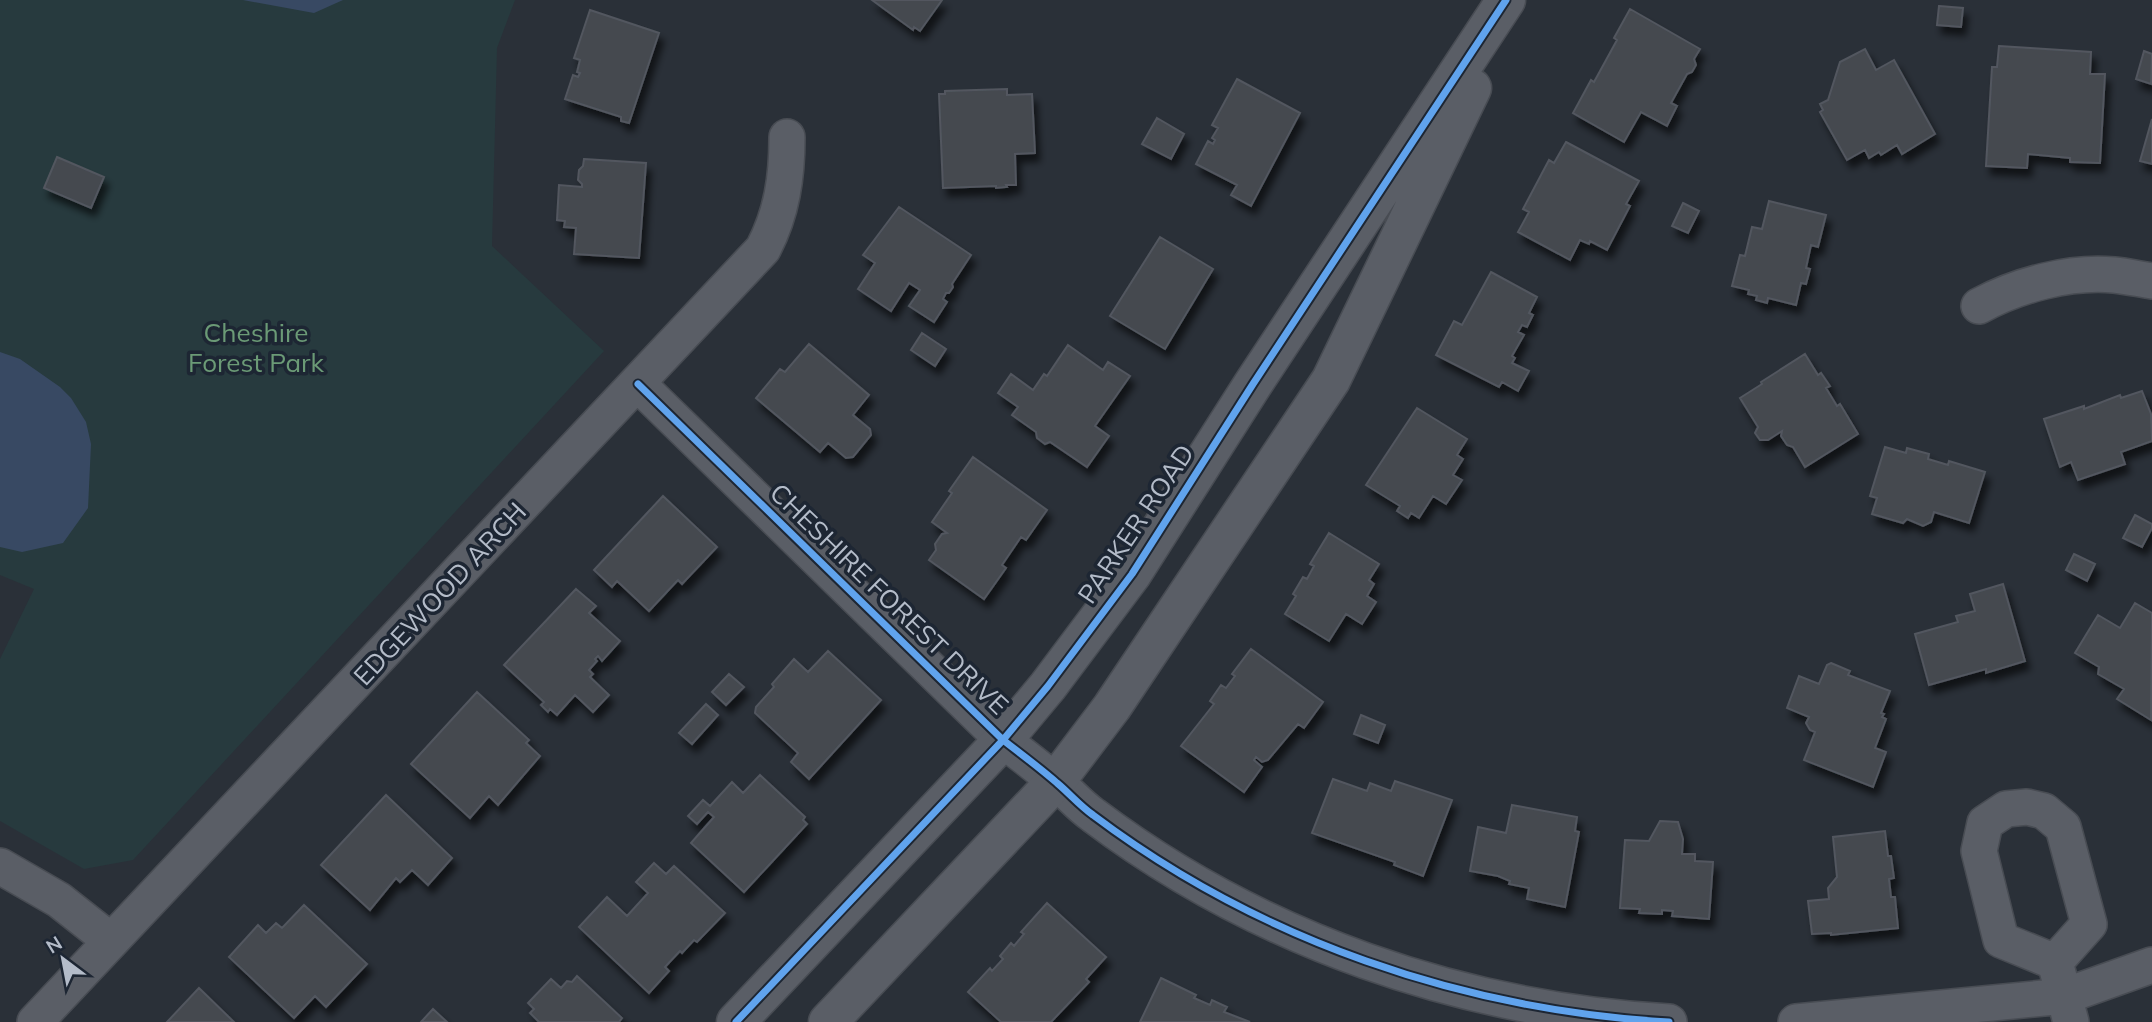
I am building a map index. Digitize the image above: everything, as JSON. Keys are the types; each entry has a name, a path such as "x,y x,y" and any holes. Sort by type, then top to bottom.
{"street":[{"name":"PARKER ROAD","path":"736,1022 1003,740 1048,686 1132,574 1253,384 1506,0"},
{"path":"828,1022 1056,781 1112,707 1331,380 1515,0"},
{"name":"EDGEWOOD ARCH","path":"35,1022 763,249 780,209 787,178 787,137"},
{"path":"1979,306 2038,283 2080,276 2112,274 2152,281"},
{"name":"CHESHIRE FOREST DRIVE","path":"638,384 1003,740 1056,781 1091,814 1154,857 1232,904 1305,939 1515,1012 1669,1022"},
{"path":"0,866 58,900 111,941"},
{"path":"2055,962 2068,1009"},
{"path":"1796,1022 2068,1009 2152,965"}],"green space":[{"name":"Cheshire Forest Park","path":"0,0 515,0 497,48 492,246 604,351 133,860 84,869 0,821 0,659 34,589 0,575"}],"water":[{"path":"243,0 343,0 314,13"},
{"path":"0,352 20,359 71,398 86,422 91,444 88,508 63,543 22,552 0,547"}],"building":[{"path":"872,0 942,0 920,31 914,27 913,30"},
{"path":"1939,6 1963,8 1961,27 1937,25"},
{"path":"1630,9 1700,49 1694,59 1696,65 1692,72 1687,74 1671,103 1677,106 1667,126 1641,112 1624,142 1573,113 1591,80 1594,82"},
{"path":"590,10 659,33 629,123 621,121 621,117 565,99 573,75 578,77 580,73 577,72 580,60 574,58"},
{"path":"1999,46 2091,52 2090,74 2105,74 2100,163 2070,162 2070,158 2028,154 2027,168 1986,166 1992,67 1997,67"},
{"path":"1865,49 1876,70 1894,60 1935,134 1902,154 1897,145 1881,155 1879,152 1869,158 1865,150 1847,160 1820,112 1823,110 1820,104 1828,100 1840,62"},
{"path":"2144,51 2152,54 2151,84 2136,79"},
{"path":"1237,79 1300,113 1251,206 1231,195 1237,185 1196,164 1208,141 1213,144 1215,140 1212,138 1218,128 1212,125"},
{"path":"1007,89 1007,95 1032,94 1035,153 1015,154 1016,185 996,188 943,188 939,94 945,94 945,91"},
{"path":"1157,118 1184,134 1171,159 1142,144"},
{"path":"2152,119 2152,164 2140,161"},
{"path":"1566,142 1639,181 1626,204 1630,206 1607,250 1590,241 1589,244 1580,240 1570,260 1518,232 1529,212 1523,209 1549,160 1554,163"},
{"path":"57,157 104,177 91,208 44,188"},
{"path":"584,159 646,163 639,258 574,254 576,228 564,227 565,221 557,220 559,185 582,187 578,180"},
{"path":"1769,201 1826,215 1818,247 1811,245 1806,268 1810,269 1806,284 1801,283 1796,305 1768,298 1767,303 1756,300 1757,296 1748,294 1749,290 1732,286 1740,255 1745,256 1752,227 1762,229"},
{"path":"1683,203 1699,211 1688,233 1672,226"},
{"path":"899,207 971,255 952,284 953,287 946,293 943,299 947,302 934,322 909,306 920,290 909,283 891,311 858,289 875,263 863,255"},
{"path":"1160,237 1213,269 1165,349 1110,316"},
{"path":"1491,272 1537,297 1529,313 1533,315 1527,327 1522,325 1518,332 1524,335 1512,356 1515,358 1512,363 1529,371 1518,391 1502,382 1499,387 1436,355 1454,321 1462,325"},
{"path":"922,333 946,349 935,366 911,350"},
{"path":"809,344 869,395 853,415 870,429 871,435 853,457 846,458 828,443 820,452 756,398 780,369 785,372"},
{"path":"1068,345 1103,370 1108,362 1130,376 1095,426 1109,436 1087,467 1050,442 1045,444 1037,438 1036,432 1012,415 1018,407 998,393 1011,374 1033,390 1044,374 1047,376"},
{"path":"1805,354 1818,375 1821,373 1830,386 1826,388 1837,406 1840,404 1858,434 1805,467 1793,447 1787,445 1781,436 1782,431 1768,440 1760,440 1755,433 1758,427 1740,398"},
{"path":"2142,391 2151,414 2152,441 2121,452 2125,464 2078,480 2071,462 2060,467 2044,419 2084,406 2084,409 2120,395 2121,398"},
{"path":"1417,408 1467,439 1457,455 1463,459 1453,475 1462,480 1446,504 1433,496 1419,518 1411,513 1408,518 1397,511 1400,506 1366,485"},
{"path":"1885,447 1906,453 1907,448 1929,454 1928,459 1948,465 1949,461 1985,472 1969,523 1934,512 1931,522 1923,526 1907,519 1903,523 1872,514 1877,498 1870,496"},
{"path":"973,457 1047,510 1026,540 1021,537 1002,565 1006,568 984,599 929,560 936,550 935,544 942,534 947,533 932,522 952,493 949,491"},
{"path":"663,496 717,547 682,584 678,580 649,611 617,581 612,587 594,570"},
{"path":"2135,515 2152,524 2142,547 2123,538"},
{"path":"1329,533 1379,564 1369,580 1374,584 1367,596 1376,602 1362,624 1346,614 1329,641 1285,614 1303,577 1307,579 1314,566 1310,564"},
{"path":"2074,554 2095,564 2087,581 2066,570"},
{"path":"2003,584 2025,661 1986,673 1986,669 1929,685 1915,634 1958,622 1956,616 1975,611 1970,594"},
{"path":"576,589 596,606 589,613 620,641 602,661 598,656 589,670 593,674 590,677 609,695 593,712 575,695 557,715 550,709 548,712 541,705 544,702 504,665"},
{"path":"2135,603 2152,613 2151,720 2117,699 2124,689 2098,674 2099,667 2075,653 2098,615 2120,628"},
{"path":"1251,649 1323,702 1304,728 1298,724 1268,760 1262,762 1256,757 1254,760 1262,767 1244,792 1181,746 1214,704 1210,701 1221,685 1226,688 1235,676 1232,674"},
{"path":"828,651 881,700 809,779 791,762 798,753 755,713 756,707 774,687 772,684 794,659 808,672"},
{"path":"1831,663 1850,671 1848,675 1890,691 1881,713 1886,719 1875,748 1886,752 1873,787 1804,760 1815,732 1810,730 1806,723 1809,717 1787,708 1799,676 1819,684 1827,665"},
{"path":"729,674 744,687 726,705 712,692"},
{"path":"477,692 529,740 526,743 540,756 498,805 489,796 470,818 411,764"},
{"path":"706,704 718,715 692,744 679,733"},
{"path":"1361,715 1385,725 1378,743 1354,734"},
{"path":"760,775 805,817 803,820 807,824 744,892 691,843 714,817 708,812 697,824 688,816 703,800 710,806 732,782 743,793"},
{"path":"1333,779 1367,791 1370,783 1391,791 1395,781 1452,800 1423,876 1394,865 1395,862 1312,833"},
{"path":"386,795 452,858 428,885 412,870 400,882 396,878 370,910 321,865"},
{"path":"1512,805 1577,817 1575,831 1579,832 1565,907 1527,899 1529,888 1509,884 1510,881 1498,876 1470,871 1478,827 1506,833"},
{"path":"1660,821 1678,822 1683,839 1682,854 1695,854 1695,861 1713,862 1709,919 1672,916 1673,911 1662,910 1662,914 1639,913 1640,909 1620,908 1625,840 1649,841"},
{"path":"1885,831 1894,878 1889,879 1891,897 1895,897 1898,928 1831,935 1812,934 1808,901 1829,899 1828,888 1837,877 1833,837"},
{"path":"654,863 666,874 674,866 725,913 697,942 694,940 682,953 680,951 665,967 669,971 649,993 579,927 607,897 627,916 648,893 636,882"},
{"path":"1047,903 1106,957 1086,979 1089,982 1051,1022 1001,1022 968,992 990,968 992,971 1003,959 1000,956 1011,943 1014,946 1024,934 1021,932"},
{"path":"304,905 367,964 326,1007 315,996 294,1018 229,957 258,925 266,933 276,923 282,928"},
{"path":"577,976 622,1018 619,1022 539,1022 530,1013 534,1009 528,1003 551,979 561,988"},
{"path":"1161,978 1196,995 1194,998 1210,1005 1212,1000 1227,1007 1224,1012 1250,1022 1140,1022"},
{"path":"199,988 234,1022 167,1022"},
{"path":"433,1009 447,1022 421,1022"}],"cycle path":[{"path":"736,1022 1003,740 1048,686 1132,574 1253,384 1506,0"},
{"path":"638,384 1003,740 1051,777 1088,811 1157,859 1224,898 1294,932 1366,961 1440,984 1515,1002 1592,1015 1669,1022"}]}
